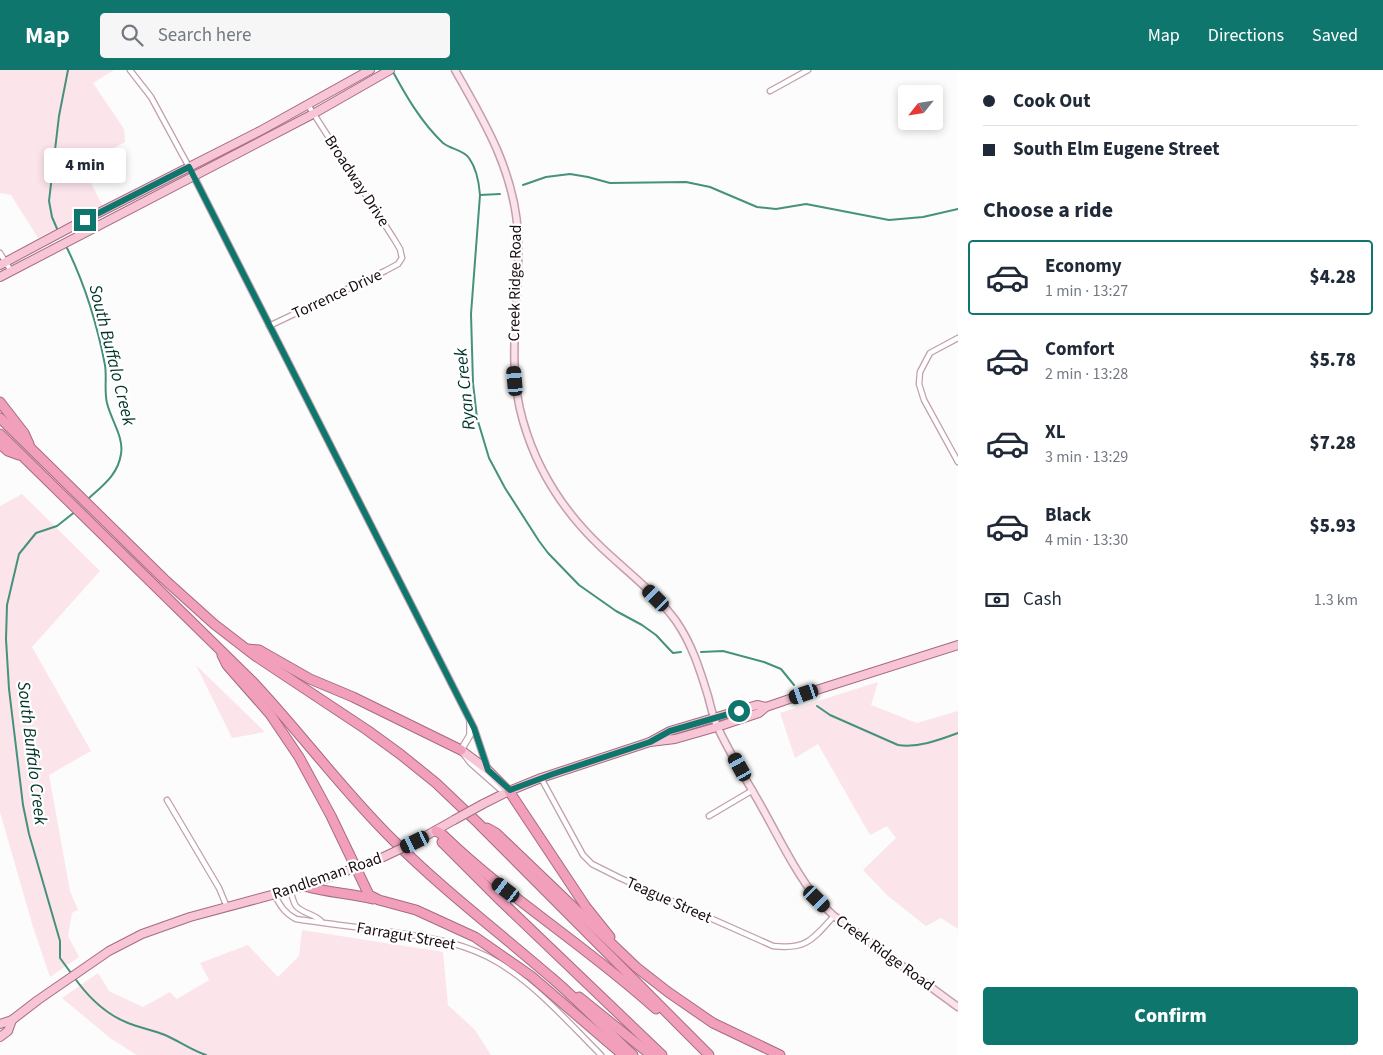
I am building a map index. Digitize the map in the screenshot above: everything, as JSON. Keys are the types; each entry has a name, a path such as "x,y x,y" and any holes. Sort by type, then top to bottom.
{"highway":[{"path":"0,402 24,433 31,448"},
{"path":"0,418 188,602 245,648 400,754 436,784 478,823 709,1055"},
{"path":"0,434 276,706 347,790 394,841 446,889 554,980 632,1055"},
{"path":"0,444 8,452 23,457"},
{"path":"216,646 227,665 270,714 299,757 365,889 369,895 379,900"},
{"path":"245,648 259,650 310,678 461,750"},
{"path":"507,792 586,907 636,967"},
{"path":"478,823 496,833 636,967 689,1008 713,1023 780,1055"},
{"path":"436,831 444,835 491,879 619,977 700,1046"},
{"path":"436,831 439,838 457,858 662,1055"},
{"path":"305,886 359,895 416,910 475,936 531,976 623,1055"},
{"path":"554,980 580,998 651,1055"}],"main road":[{"path":"3,264 308,105 370,70"},
{"path":"0,277 313,114 390,70"},
{"name":"Creek Ridge Road","path":"456,70 497,147 512,193 518,236 514,367 519,404 532,448 552,489 590,537 656,598 676,622 697,662 718,727 802,878 817,899 834,916 958,1007"},
{"name":"Randleman Road","path":"650,742 675,739 718,727 759,713 766,707 958,645"},
{"name":"Randleman Road","path":"0,1024 12,1020 109,951 142,934 177,921 305,886 355,869 415,842 507,792 541,778 650,742 670,731 757,705 766,707"},
{"path":"461,750 488,770 507,792"},
{"name":"Randleman Road","path":"0,1038 8,1030 12,1020"}],"street":[{"path":"130,70 151,97 189,167 476,733 488,770"},
{"path":"770,91 808,70"},
{"name":"Broadway Drive","path":"308,105 394,238 402,258"},
{"path":"0,253 3,264 11,271"},
{"name":"Torrence Drive","path":"268,326 385,271 398,264 402,258"},
{"path":"958,338 930,353 920,372 919,384 924,400 958,462"},
{"path":"469,719 471,726 470,735 461,750 471,763 507,792"},
{"name":"Teague Street","path":"541,778 583,855 592,864 620,878 775,946 797,947 809,942 834,916"},
{"path":"709,816 753,790"},
{"path":"167,800 219,888 227,907"},
{"name":"Farragut Street","path":"290,890 297,906 301,910 316,916 322,922"},
{"name":"Farragut Street","path":"274,894 282,908 296,919 437,938 476,951 499,963 542,996 601,1055"}],"shaded area":[{"path":"0,70 114,70 93,83 124,129 125,142 82,165 102,205 38,238 11,195 0,193"},
{"path":"22,494 100,571 32,647 91,751 49,775 70,891 78,910 72,913 68,936 79,957 50,977 33,927 0,812 0,506"},
{"path":"196,665 265,732 232,738"},
{"path":"878,682 871,705 917,723 958,711 958,929 941,918 926,926 888,896 863,870 896,838 887,826 870,835 818,744 795,758 780,713"},
{"path":"302,930 443,952 448,1005 475,1030 491,1055 137,1055 110,1038 62,998 98,973 109,991 143,1007 170,992 177,999 209,980 200,963 248,945 278,977 299,956"}],"waterway":[{"name":"South Buffalo Creek","path":"58,231 52,217 49,201 59,116 68,70"},
{"name":"Ryan Creek","path":"392,70 421,118 443,143 467,155 472,162 477,176 480,195 471,314 473,383 477,418 489,458 505,488 539,541 579,585 616,611 656,635 673,653 681,652"},
{"path":"523,185 546,177 570,174 610,183 686,182 710,187 757,207 776,209 806,204 889,220 923,217 958,209"},
{"path":"480,195 500,194"},
{"name":"South Buffalo Creek","path":"66,246 85,290 94,319 105,365 107,403 121,441 121,454 117,468 104,485 88,499"},
{"name":"South Buffalo Creek","path":"71,973 60,958 60,941 29,834 23,805 9,689 6,639 7,605 19,554 36,533 57,526 76,511"},
{"name":"Ryan Creek","path":"701,652 723,651 764,662 781,669 794,685"},
{"name":"Ryan Creek","path":"817,706 830,715 898,745 921,744 958,733"},
{"name":"South Buffalo Creek","path":"74,977 91,998 112,1015 133,1025 165,1035 206,1055"}],"route":[{"path":"85,220 189,167 474,728 488,770 510,790 650,742 670,731 739,711"}]}
